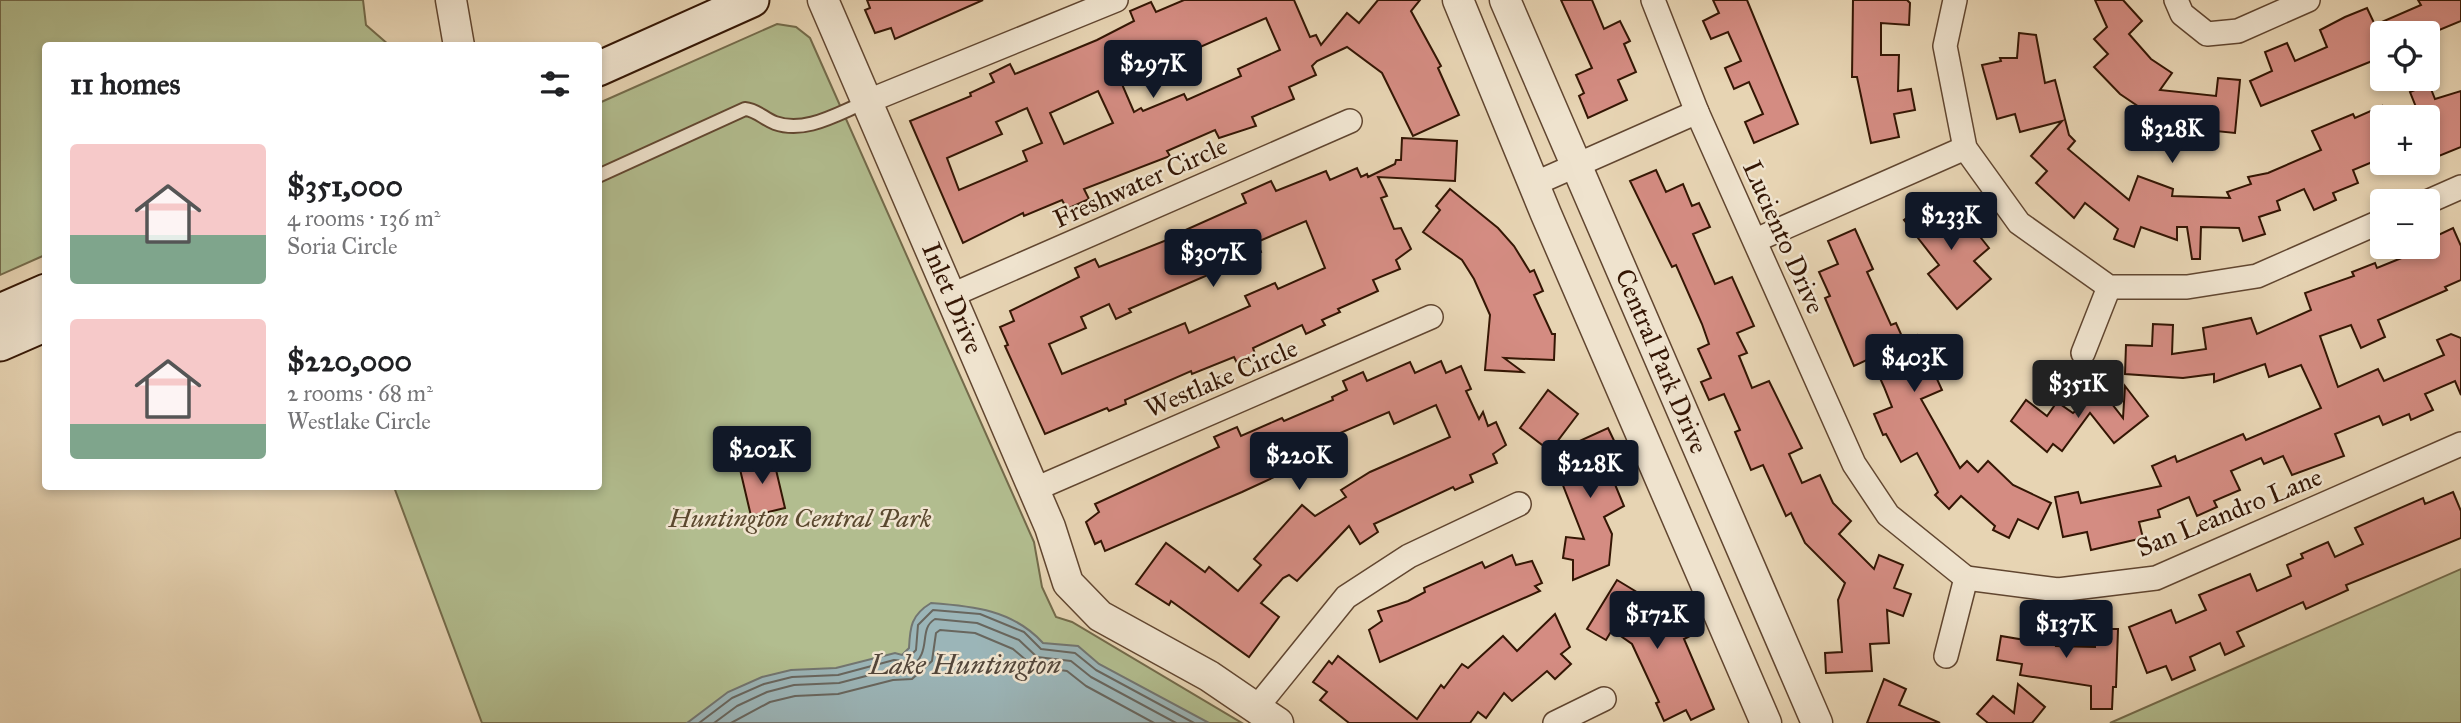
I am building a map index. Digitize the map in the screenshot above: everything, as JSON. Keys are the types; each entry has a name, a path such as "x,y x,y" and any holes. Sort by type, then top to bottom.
{"main road":[{"path":"602,67 752,0"},
{"path":"0,311 42,293"},
{"path":"0,344 42,326"}],"street":[{"path":"451,0 458,42"},
{"name":"Inlet Drive","path":"823,0 953,295 1050,527 1068,583 1100,616 1209,676 1268,715"},
{"path":"866,102 1116,0"},
{"name":"Central Park Drive","path":"1458,0 1534,184 1766,723"},
{"name":"Central Park Drive","path":"1505,0 1817,723"},
{"name":"Luciento Drive","path":"1653,0 1697,111 1854,464 1888,515 1966,578"},
{"path":"1955,0 1944,46 1965,148 2019,223 2109,287 2186,287 2257,276 2370,226"},
{"path":"2176,0 2182,14 2207,34 2238,31 2308,0"},
{"path":"1534,184 1697,111"},
{"name":"Freshwater Circle","path":"953,295 1350,121"},
{"path":"1756,240 1965,148"},
{"path":"2440,196 2461,187"},
{"path":"2082,353 2109,287"},
{"name":"Westlake Circle","path":"1033,489 1431,317"},
{"name":"San Leandro Lane","path":"1966,578 2058,590 2156,578 2461,444"},
{"path":"1268,715 1346,597 1409,556 1519,504"},
{"path":"1946,656 1966,578"},
{"path":"1555,723 1605,699"}],"lane":[{"path":"602,174 745,109 754,110 775,123 797,127 866,102"}],"green space":[{"path":"0,0 363,0 366,25 386,42 42,42 42,256 0,275"},
{"name":"Huntington Central Park","path":"777,24 796,27 810,38 1034,542 1042,587 1056,617 1072,622 1242,723 482,723 395,490 602,490 602,102"},
{"path":"2461,569 2461,723 2110,723"}],"water":[{"name":"Lake Huntington","path":"931,603 992,612 1019,623 1043,643 1078,646 1099,664 1209,723 687,723 728,692 762,677 791,670 836,668 895,653 902,655 909,648 911,628 916,617"}],"building":[{"path":"867,0 983,0 895,39 891,28 875,33 865,10 870,8"},
{"path":"1184,0 1294,0 1310,37 1316,35 1321,45 1347,13 1359,23 1378,0 1420,0 1411,11 1441,66 1438,68 1459,115 1413,136 1382,73 1347,47 1317,61 1312,66 1316,75 1289,87 1294,99 1252,117 1256,126 1219,138 1215,130 1167,151 1170,156 1084,189 1089,199 1067,209 1062,200 1024,216 1023,213 963,243 910,121 971,96 970,93 994,82 990,74 1010,64 1015,74 1097,40 1134,21 1130,11 1151,2 1156,12","holes":["1266,18 1280,50 1238,69 1241,76 1187,100 1184,94 1143,111 1141,108 1134,112 1121,82 1128,78 1125,72 1179,49 1182,55","1098,91 1113,123 1064,144 1050,113","1027,108 1042,143 1023,151 1027,161 959,190 947,158 1002,134 996,122"]},
{"path":"1561,0 1592,0 1604,29 1620,21 1630,41 1624,44 1636,72 1618,80 1627,100 1588,118 1579,96 1584,93 1576,75 1592,68"},
{"path":"1713,0 1747,0 1798,124 1754,143 1745,122 1763,114 1749,82 1734,89 1725,68 1741,61 1728,32 1711,39 1703,21 1719,13"},
{"path":"1853,0 1907,0 1910,3 1909,25 1881,23 1881,55 1899,55 1898,91 1911,89 1915,110 1894,114 1899,137 1871,143 1857,77 1852,77"},
{"path":"2095,0 2123,0 2142,21 2129,34 2151,59 2172,73 2160,90 2216,96 2218,78 2240,80 2235,133 2216,131 2215,144 2161,138 2137,121 2145,111 2120,94 2094,67 2108,54 2094,39 2107,27"},
{"path":"2418,0 2461,0 2461,21 2440,30 2440,21 2384,21 2421,5"},
{"path":"2367,8 2373,21 2370,21 2370,62 2261,106 2250,81 2272,71 2265,52 2287,43 2295,61 2327,47 2320,30"},
{"path":"2019,33 2036,35 2045,83 2055,80 2069,135 2075,141 2068,149 2129,200 2138,176 2173,189 2172,196 2230,198 2227,192 2251,184 2248,177 2268,173 2321,150 2312,131 2353,114 2355,118 2370,111 2370,163 2353,170 2358,183 2333,193 2336,200 2314,210 2304,189 2277,201 2280,210 2259,217 2265,234 2243,241 2239,228 2201,227 2200,259 2192,259 2187,227 2177,227 2177,240 2141,227 2134,247 2114,239 2118,229 2085,203 2074,218 2036,183 2047,171 2031,156 2062,121 2020,132 2015,114 1997,119 1982,65 2001,61 2000,58 2017,58"},
{"path":"2432,91 2435,99 2461,91 2461,147 2440,156 2440,105 2415,105 2410,92"},
{"path":"1402,138 1457,141 1455,181 1378,177 1387,196 1381,198 1394,229 1401,228 1411,249 1396,260 1400,269 1373,280 1378,291 1338,309 1340,312 1322,320 1325,325 1306,334 1302,325 1253,348 1256,357 1238,365 1234,357 1192,374 1191,371 1125,400 1126,404 1109,411 1107,408 1045,434 1005,346 1008,345 1000,327 1014,321 1010,311 1079,277 1075,268 1095,259 1099,267 1182,234 1181,232 1246,203 1242,194 1271,181 1276,191 1326,171 1330,180 1357,168 1361,177 1367,174 1368,177 1395,164 1396,160 1401,160","holes":["1306,221 1325,268 1278,289 1275,283 1245,296 1250,306 1189,333 1185,323 1062,374 1049,344 1086,328 1081,317 1109,304 1116,319 1131,312 1129,309 1261,252 1257,242"]},
{"path":"1656,170 1666,192 1683,184 1692,206 1699,203 1710,227 1693,234 1715,284 1732,277 1754,326 1737,333 1747,353 1739,356 1752,388 1769,381 1802,448 1789,454 1802,483 1820,475 1833,503 1851,521 1839,534 1874,569 1879,555 1903,565 1894,588 1911,594 1903,616 1887,610 1889,643 1870,644 1872,671 1826,673 1825,653 1842,652 1838,600 1845,583 1805,543 1791,513 1786,516 1763,465 1751,470 1735,432 1740,430 1724,394 1709,400 1701,382 1711,378 1698,349 1709,344 1702,324 1676,265 1672,267 1630,181"},
{"path":"1450,189 1498,228 1514,246 1530,272 1534,270 1543,291 1534,295 1552,334 1555,334 1554,360 1504,358 1523,372 1485,370 1490,315 1474,279 1462,260 1423,232 1440,210 1436,206"},
{"path":"1928,202 1941,220 1957,208 1989,248 1974,261 1991,279 1957,309 1928,274 1939,265 1904,220"},
{"path":"2453,228 2461,246 2461,280 2445,287 2447,290 2378,320 2385,337 2361,348 2351,325 2320,336 2338,387 2378,369 2384,381 2444,355 2437,340 2451,334 2461,338 2461,395 2455,381 2425,394 2433,410 2411,420 2409,414 2383,425 2379,416 2335,434 2344,456 2292,475 2283,456 2264,464 2261,458 2231,471 2240,490 2214,501 2217,507 2197,516 2189,497 2158,510 2160,517 2139,522 2143,538 2091,550 2087,532 2063,537 2055,497 2078,492 2081,503 2161,486 2152,466 2175,456 2177,462 2243,434 2246,440 2321,408 2301,365 2269,377 2265,364 2214,382 2214,374 2183,378 2125,374 2126,345 2152,346 2153,324 2173,325 2172,354 2206,349 2203,328 2251,318 2257,334 2311,310 2305,293 2354,276 2352,272 2375,263 2377,268 2399,259 2440,259 2440,234"},
{"path":"1855,229 1873,269 1867,272 1891,325 1896,323 1904,341 1917,335 1942,390 1921,399 1960,468 1967,461 1978,472 1988,461 2013,485 2051,503 2038,529 2018,519 2009,538 1993,530 1995,526 1961,496 1949,509 1935,495 1938,492 1917,453 1901,462 1886,434 1883,435 1874,414 1892,407 1871,358 1854,366 1825,298 1830,296 1819,272 1838,264 1828,241"},
{"path":"1441,361 1446,373 1461,366 1471,389 1466,391 1479,419 1483,412 1488,426 1496,422 1506,445 1493,454 1497,463 1470,475 1473,482 1455,490 1453,487 1374,524 1378,532 1360,544 1349,526 1297,581 1289,575 1283,578 1261,603 1279,617 1249,657 1171,601 1169,605 1136,584 1166,543 1205,572 1209,567 1238,591 1261,565 1254,559 1302,505 1315,516 1346,497 1341,490 1370,472 1450,437 1436,405 1394,424 1389,412 1340,433 1341,436 1336,439 1339,447 1242,492 1105,551 1101,541 1095,544 1086,522 1099,512 1095,504 1219,447 1214,437 1237,427 1241,436 1333,400 1332,397 1347,390 1343,381 1363,372 1367,381 1410,362 1415,373"},
{"path":"2125,386 2148,416 2114,443 2090,413 2062,451 2053,444 2047,452 2011,421 2026,400 2047,416 2057,402 2073,413 2101,390 2123,418"},
{"path":"1548,390 1578,414 1550,451 1520,428"},
{"path":"1608,428 1619,451 1604,458 1624,506 1604,517 1612,534 1609,565 1573,580 1573,560 1563,558 1566,537 1584,539 1557,470 1567,465 1553,453"},
{"path":"773,457 785,508 751,516 739,465"},
{"path":"2453,492 2461,511 2461,538 2346,585 2348,590 2306,609 2303,602 2237,632 2244,646 2225,655 2220,643 2190,657 2195,670 2172,680 2166,666 2147,673 2129,627 2171,610 2176,623 2206,610 2199,595 2250,574 2257,591 2291,576 2287,565 2303,558 2301,554 2328,542 2335,557 2363,544 2355,528 2423,498 2425,504"},
{"path":"1512,555 1516,565 1532,561 1542,583 1535,586 1540,591 1380,662 1369,630 1382,621 1378,611 1408,601 1425,592 1424,588 1482,562 1485,568"},
{"path":"1617,580 1650,600 1630,632 1687,607 1698,632 1684,639 1714,709 1691,720 1686,710 1664,721 1656,703 1659,702 1632,644 1612,630 1606,640 1587,629"},
{"path":"1555,614 1570,647 1561,654 1571,664 1555,679 1547,671 1512,701 1504,693 1486,718 1478,712 1470,723 1349,723 1320,700 1327,692 1313,682 1329,661 1332,664 1338,656 1417,719 1441,685 1444,688 1462,664 1468,668 1503,636 1517,651"},
{"path":"2028,619 2059,624 2056,646 2095,647 2095,629 2118,629 2116,687 2113,687 2112,709 2091,709 2091,686 2020,675 2022,664 1997,660 2001,636 2025,640"},
{"path":"1884,679 1906,689 1899,705 1940,723 1867,723"},
{"path":"2018,684 2045,707 2032,723 1988,723 1977,714 1993,696 2014,713"}]}
